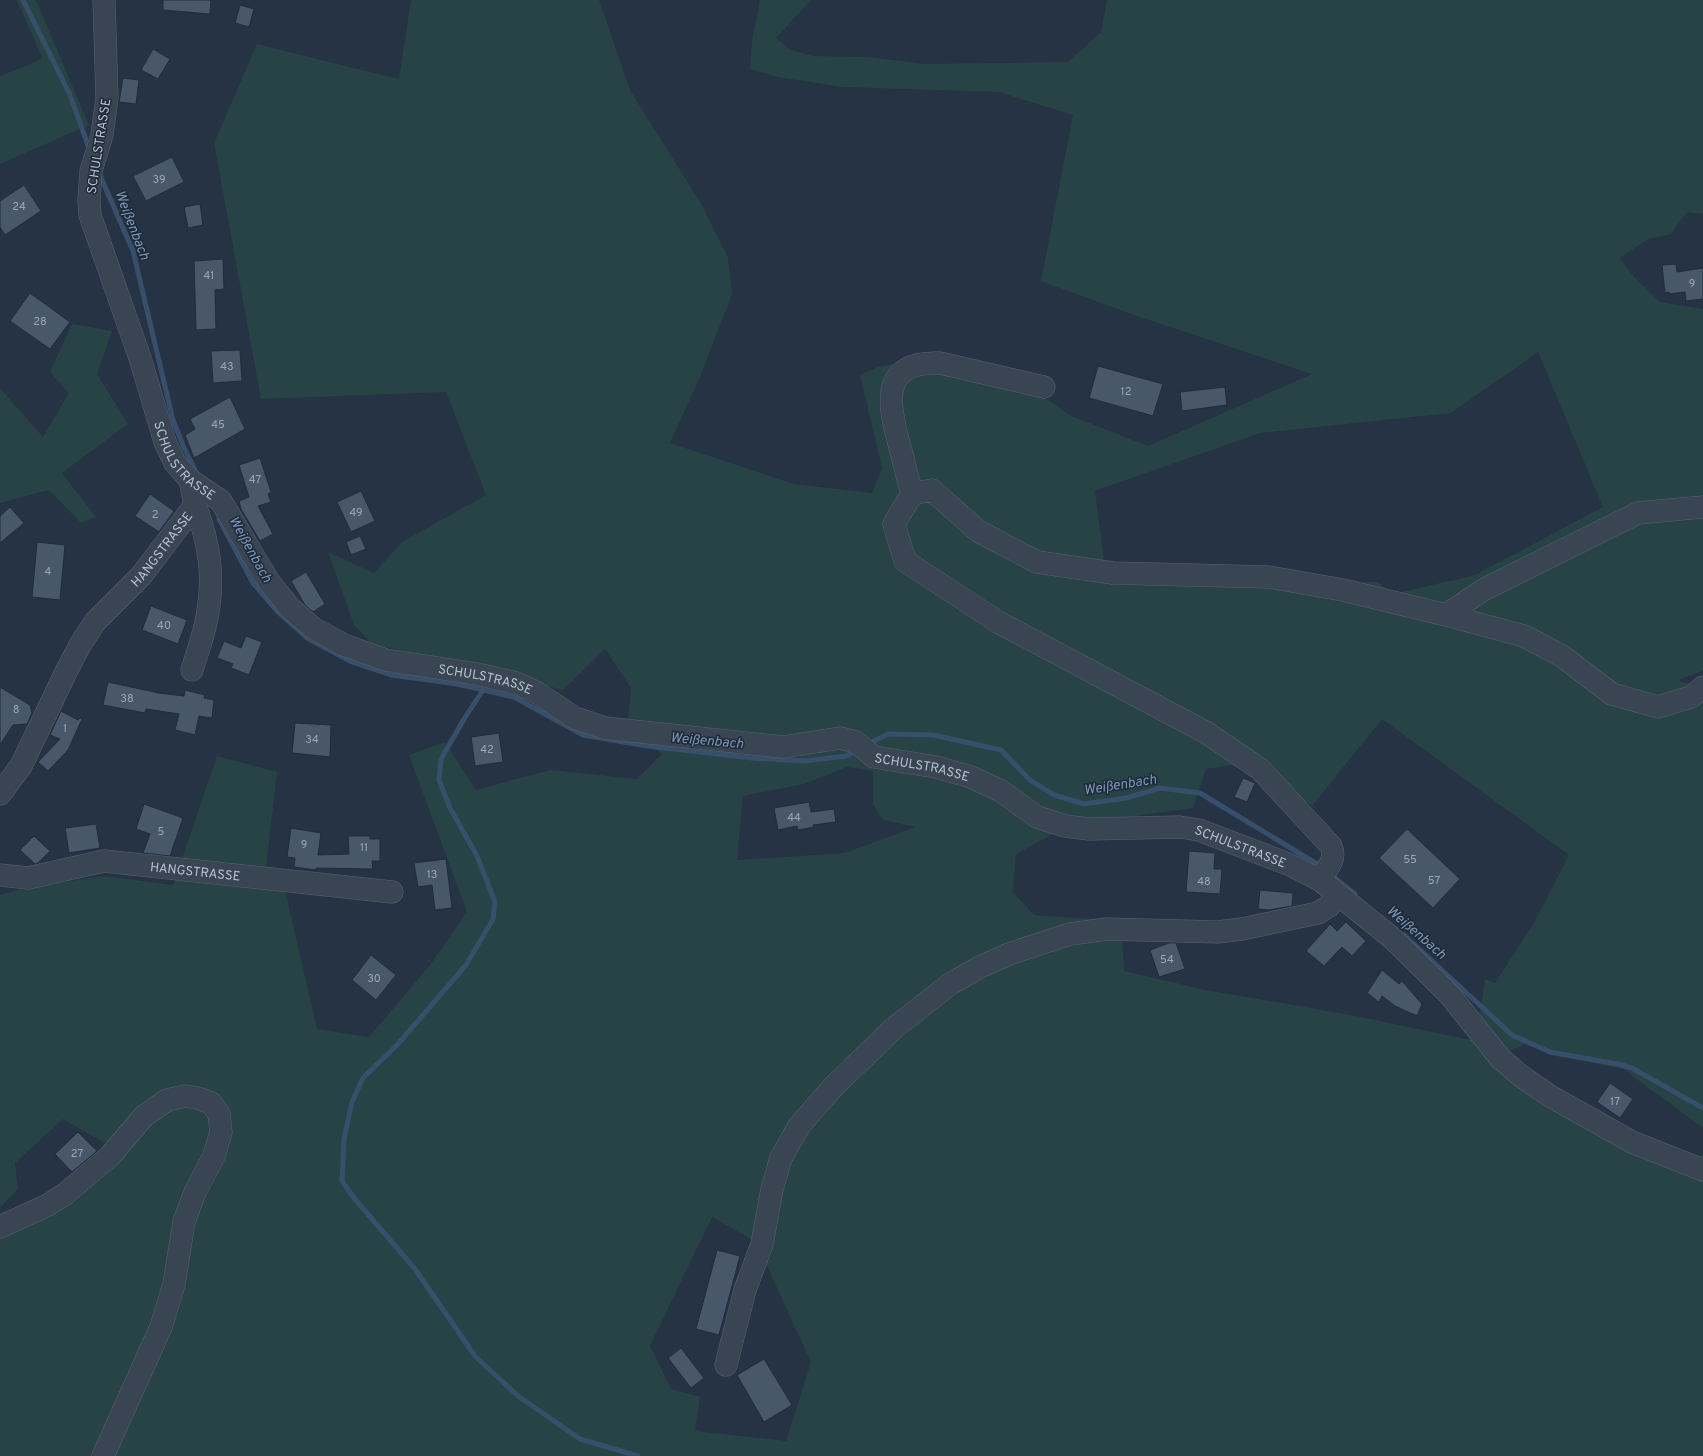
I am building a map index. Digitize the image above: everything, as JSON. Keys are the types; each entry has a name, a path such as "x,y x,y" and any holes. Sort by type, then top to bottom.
{"street":[{"name":"SCHULSTRASSE","path":"104,0 107,98 102,135 91,171 89,200 90,215 140,358 165,442 175,463 198,491 221,501 269,582 291,609 314,628 344,645 386,660 478,674 516,683 536,692 575,718 605,728 783,747 840,738 856,742 874,757 936,767 971,777 1001,791 1037,817 1065,826 1089,829 1180,827 1199,830 1288,864 1325,872 1337,894 1392,938 1449,994 1500,1058 1521,1076 1550,1096 1632,1142 1703,1170"},
{"path":"1044,387 940,362 925,362 912,365 900,373 891,388 891,413 912,494 894,524 904,561 998,622 1207,733 1260,768 1331,846 1334,852 1325,872"},
{"path":"912,494 932,490 978,531 1037,562 1113,573 1269,577 1343,590 1524,636 1562,656 1612,694 1658,707 1691,697 1703,687"},
{"path":"192,670 207,617 211,585 210,560 198,491"},
{"name":"HANGSTRASSE","path":"0,794 11,766 66,672 80,645 95,622 141,576 198,491"},
{"path":"1446,615 1483,590 1638,513 1703,507"},
{"name":"HANGSTRASSE","path":"0,875 28,878 104,861 392,892"},
{"path":"726,1365 745,1290 762,1244 772,1189 781,1158 795,1132 834,1086 894,1028 950,984 980,967 1009,954 1070,934 1107,929 1218,932 1242,929 1318,913 1329,906 1337,894"},
{"path":"0,1227 48,1205 65,1194 110,1156 144,1116 167,1100 185,1096 198,1098 211,1103 219,1114 222,1132 214,1156 195,1192 184,1222 174,1284 161,1327 103,1456"}],"green space":[{"path":"17,0 36,0 89,125 0,164 0,76 42,58"},
{"path":"411,0 599,0 630,90 702,205 728,258 732,294 700,377 670,443 794,484 872,493 882,468 860,375 878,367 930,357 1023,381 1069,415 1148,446 1312,374 1131,314 1041,281 1073,115 999,92 843,87 777,77 750,69 752,41 760,0 811,0 776,38 791,50 813,56 867,57 926,64 1068,62 1101,32 1107,0 1703,0 1703,214 1687,212 1671,234 1648,239 1620,258 1634,277 1660,302 1703,309 1703,671 1678,680 1703,689 1703,1128 1623,1069 1551,1055 1526,1044 1506,1053 1601,1119 1693,1159 1703,1154 1703,1456 0,1456 0,1233 120,1152 63,1119 15,1163 18,1189 0,1208 0,895 30,887 104,876 173,885 217,756 277,772 266,867 280,868 317,1029 369,1037 430,965 467,912 409,755 445,742 476,790 550,770 637,779 662,754 628,721 631,688 605,649 563,690 446,660 372,644 354,625 328,552 374,573 402,542 486,495 446,392 261,399 214,143 257,44 399,79","holes":["1538,352 1603,507 1475,575 1393,594 1378,582 1107,583 1095,491 1260,433 1451,413","1382,719 1569,855 1534,923 1495,983 1485,979 1476,1041 1356,1016 1206,990 1124,971 1121,921 1034,915 1013,892 1016,854 1053,834 1134,816 1193,808 1206,769 1231,765 1276,780 1312,806","847,767 873,771 873,804 883,820 915,827 845,853 737,860 743,796 804,784","712,1217 756,1242 811,1362 786,1441 695,1431 700,1397 671,1389 650,1346"]},
{"path":"72,324 112,331 97,374 128,424 62,473 96,517 81,523 49,490 0,503 0,388 43,437 69,393 50,372"}],"building":[{"path":"163,0 211,0 210,14 163,10"},
{"path":"240,5 254,9 249,27 235,23"},
{"path":"153,49 170,59 158,79 141,70"},
{"path":"123,78 139,80 136,104 119,102"},
{"path":"172,157 184,182 146,201 133,176"},
{"path":"24,185 41,211 5,235 0,227 0,201"},
{"path":"200,204 203,225 188,228 184,207"},
{"path":"223,259 224,289 215,290 216,329 196,330 194,261"},
{"path":"1676,264 1677,272 1703,268 1703,299 1686,301 1685,292 1670,294 1669,292 1665,293 1662,265"},
{"path":"30,293 70,322 50,349 10,321"},
{"path":"240,350 242,381 213,383 211,351"},
{"path":"1098,366 1163,384 1153,416 1089,398"},
{"path":"1225,387 1227,405 1182,411 1180,392"},
{"path":"230,397 245,429 194,458 185,435 195,429 190,419"},
{"path":"260,458 271,492 268,494 271,502 258,506 273,534 260,541 241,509 239,501 249,497 239,465"},
{"path":"361,491 375,521 351,532 337,502"},
{"path":"150,494 174,511 159,532 135,516"},
{"path":"10,507 24,523 0,543 0,516"},
{"path":"360,536 366,549 351,555 346,542"},
{"path":"37,542 65,545 60,600 32,597"},
{"path":"306,572 325,604 313,612 305,605 291,581"},
{"path":"151,606 187,620 178,644 142,630"},
{"path":"246,636 262,642 249,675 231,668 233,664 217,658 224,641 241,648"},
{"path":"108,682 159,693 184,696 185,690 205,695 204,698 214,700 212,718 199,716 195,735 175,730 179,714 146,709 145,713 103,705"},
{"path":"0,687 30,705 32,713 27,724 13,725 0,745"},
{"path":"61,711 78,720 80,718 82,719 68,750 48,771 38,762 60,739 50,735"},
{"path":"295,723 331,725 330,757 292,753"},
{"path":"499,733 503,762 475,766 471,737"},
{"path":"1243,778 1255,783 1247,802 1234,797"},
{"path":"809,802 811,812 834,809 836,822 813,825 814,827 798,830 797,826 778,830 774,808"},
{"path":"144,804 183,818 170,856 143,853 150,834 136,829"},
{"path":"96,824 100,848 69,853 65,828"},
{"path":"291,828 321,833 318,855 349,854 348,836 370,836 370,839 380,839 380,861 372,861 373,869 316,868 316,870 294,867 295,858 287,857"},
{"path":"1407,829 1460,879 1433,908 1379,858"},
{"path":"34,836 50,851 38,863 35,864 20,850"},
{"path":"1189,851 1215,853 1214,869 1222,869 1220,894 1186,892"},
{"path":"446,859 452,908 435,910 432,885 418,887 414,863"},
{"path":"1260,890 1293,893 1292,906 1269,910 1258,909"},
{"path":"1346,922 1366,941 1352,956 1342,947 1324,966 1306,951 1330,924 1337,931"},
{"path":"1169,943 1176,943 1185,969 1159,977 1150,950"},
{"path":"371,955 396,975 376,1000 352,980"},
{"path":"1382,970 1399,984 1402,981 1422,1004 1417,1016 1395,1006 1382,996 1379,1002 1367,993"},
{"path":"1610,1083 1633,1099 1620,1118 1597,1102"},
{"path":"78,1132 97,1151 72,1172 55,1154"},
{"path":"717,1250 740,1256 719,1335 696,1329"},
{"path":"681,1348 704,1378 691,1388 668,1358"},
{"path":"764,1359 792,1405 764,1422 737,1375"}],"waterway":[{"name":"Weißenbach","path":"23,0 70,95 90,151"},
{"name":"Weißenbach","path":"99,173 133,251 173,420 184,448 196,472"},
{"name":"Weißenbach","path":"219,519 253,583 278,612 307,638 352,662 391,675 457,684 514,697 583,735 647,746 752,758 805,761 846,756 858,750"},
{"path":"483,690 441,759 439,780 450,808 477,856 495,902 493,919 466,965 398,1044 363,1078 352,1102 344,1139 342,1181 354,1198 415,1269 475,1356 518,1396 580,1439 638,1456"},
{"name":"Weißenbach","path":"868,744 888,734 933,735 1001,750 1030,780 1054,795 1084,804 1126,798 1160,788 1200,793 1322,867"},
{"name":"Weißenbach","path":"1330,874 1355,894"},
{"name":"Weißenbach","path":"1404,935 1512,1035 1550,1052 1618,1064 1632,1068 1703,1108"}]}
